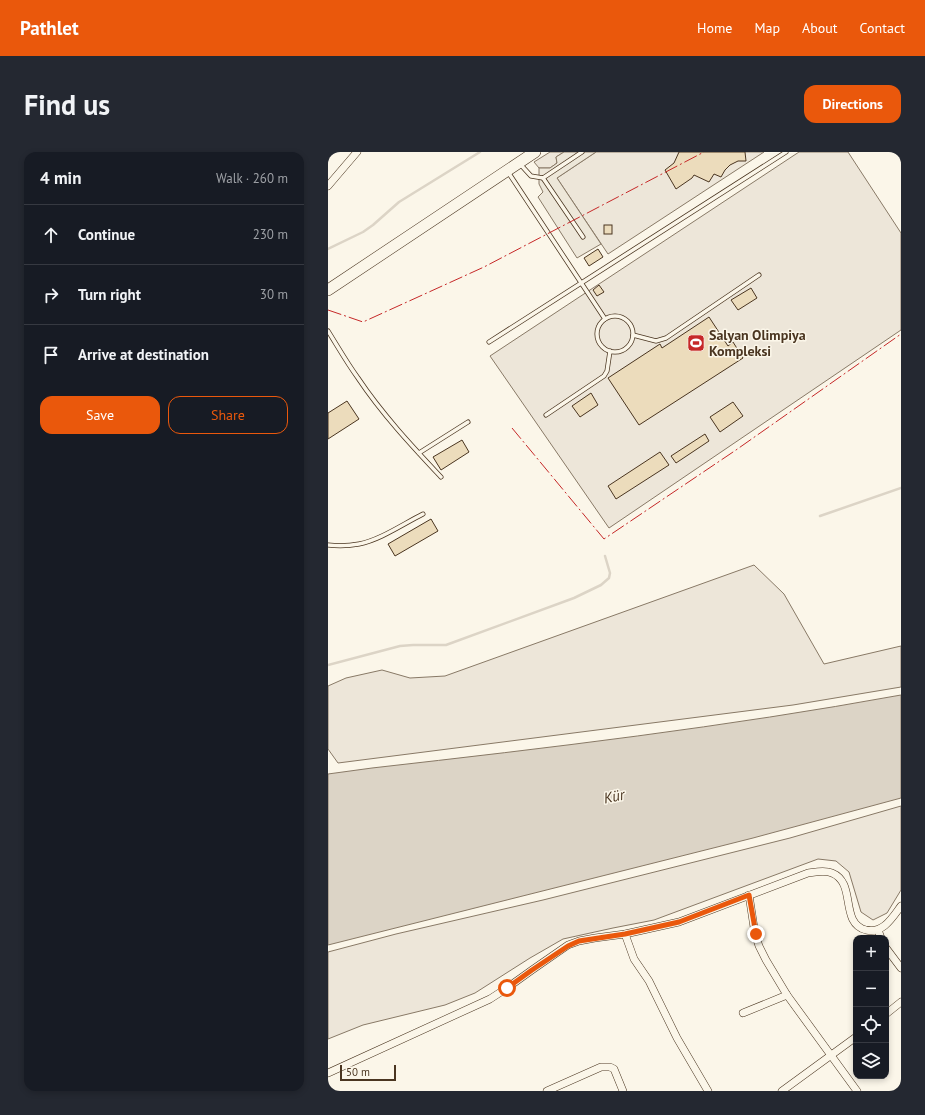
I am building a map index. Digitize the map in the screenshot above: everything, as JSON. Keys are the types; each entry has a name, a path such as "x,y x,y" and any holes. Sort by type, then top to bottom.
{"main road":[{"path":"328,290 536,152"}],"street":[{"path":"328,186 356,152"},
{"path":"328,1073 490,999 568,946 579,941 625,934 679,922 808,873 824,871 833,873 840,878 844,886 852,918 855,924 862,929 871,931 878,930 887,924 901,906"},
{"path":"749,895 758,946 787,995 857,1091"},
{"path":"878,930 880,935"},
{"path":"625,934 634,959 654,989 677,1038 708,1091"},
{"path":"889,952 901,968"},
{"path":"743,1013 787,995"},
{"path":"889,1012 901,1002"},
{"path":"782,1091 853,1039"},
{"path":"547,1091 601,1067 610,1067 614,1069 623,1091"}],"lane":[{"path":"519,163 530,176 543,178 582,152"},
{"path":"489,342 786,152"},
{"path":"507,171 605,319"},
{"path":"543,178 583,237"},
{"path":"633,335 656,341 666,338 759,275"},
{"path":"616,316 626,320 630,324 633,335 626,349 610,352 601,345 597,334 598,328 605,319 616,316"},
{"path":"328,331 378,406 441,477"},
{"path":"546,415 604,376 607,371 610,352"},
{"path":"419,454 468,422"},
{"path":"328,545 342,546 359,544 372,540 423,514"}],"shaded area":[{"path":"550,152 564,152 556,157 557,163 550,168 539,168 534,162"},
{"path":"564,152 596,152 557,178 601,244 577,258 538,197 543,192 539,184 539,168 550,168 557,163 556,157"},
{"path":"596,152 764,152 608,254 557,178"},
{"name":"Salyan Olimpiya Kompleksi","path":"799,152 848,152 901,233 901,330 609,528 490,356"},
{"path":"754,565 784,594 824,664 901,646 901,687 793,705 338,763 328,749 328,686 346,678 382,670 410,678 445,676"},
{"path":"901,806 901,890 887,913 873,920 861,912 849,872 836,861 818,859 654,920 563,939 475,993 445,1005 363,1025 328,1039 328,952 790,838"}],"water":[{"name":"Kür","path":"901,695 901,798 753,838 328,945 328,774 571,745 703,727 835,707"}],"building":[{"path":"679,152 745,152 746,161 738,161 730,165 721,177 714,174 709,182 694,175 676,189 665,170 674,163"},
{"path":"604,225 612,225 612,234 604,234"},
{"path":"598,249 603,257 589,266 584,258"},
{"path":"599,285 604,292 597,296 593,290"},
{"path":"751,288 757,298 738,310 731,300"},
{"path":"709,317 728,346 733,342 743,358 639,425 608,378 660,344 662,348"},
{"path":"591,393 598,405 580,417 572,406"},
{"path":"347,401 359,419 328,439 328,413"},
{"path":"733,402 743,416 720,432 710,417"},
{"path":"705,434 709,441 676,463 671,456"},
{"path":"462,440 469,452 441,470 433,457"},
{"path":"660,452 669,465 616,499 608,486"},
{"path":"431,519 438,531 395,556 388,544"}],"waterway":[{"path":"328,249 363,232 399,202 480,152"},
{"path":"820,516 901,488"},
{"path":"328,665 400,646 446,645 574,598 601,585 609,578 610,573 605,556"}],"power":[{"path":"328,310 363,322 484,267 704,152"},
{"path":"512,428 604,539 736,450 901,334"}],"place":[{"name":"Salyan Olimpiya Kompleksi","path":"696,343"}],"route":[{"path":"507,988 568,946 579,941 625,934 679,922 749,895 756,934"}]}
